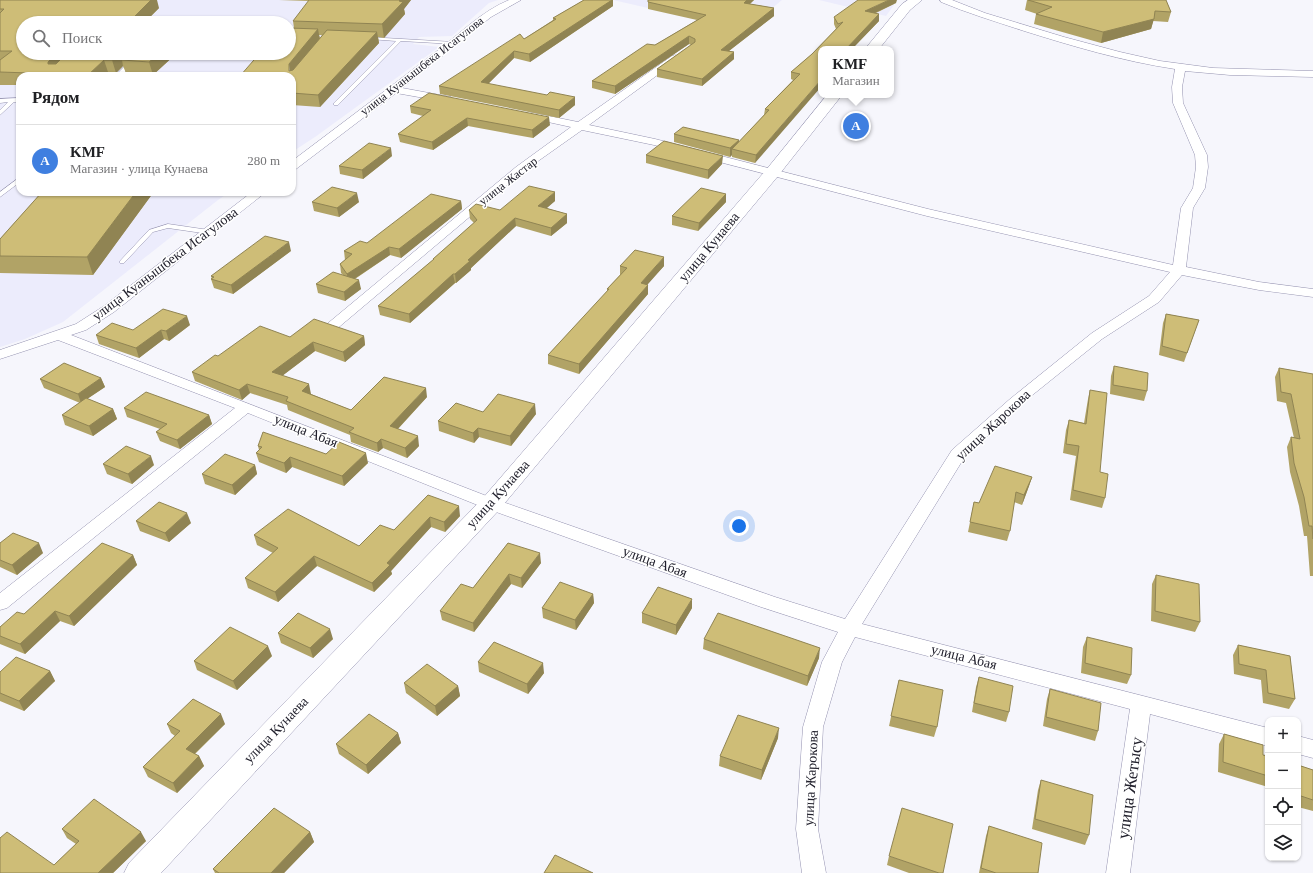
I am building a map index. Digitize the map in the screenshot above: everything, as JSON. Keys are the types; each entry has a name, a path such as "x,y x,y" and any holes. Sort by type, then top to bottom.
{"main road":[{"path":"874,46 910,2"},
{"name":"улица Кунаева","path":"140,873 491,504 772,173 833,98"}],"street":[{"name":"улица Куанышбека Исагулова","path":"296,161 454,43 494,10 517,0"},
{"path":"944,0 985,16 1053,38 1100,51 1180,67 1235,72 1313,74"},
{"name":"улица Жастар","path":"334,324 520,169 682,53"},
{"path":"1179,270 1187,208 1199,188 1202,167 1201,155 1178,103 1177,87 1180,67"},
{"path":"393,89 459,101"},
{"path":"519,113 654,142 928,212 1179,270 1312,297"},
{"name":"улица Куанышбека Исагулова","path":"0,355 81,327 109,309 255,196"},
{"name":"улица Жарокова","path":"814,873 807,829 813,727 832,662 850,628 958,454 1015,402 1097,336 1154,299 1179,270"},
{"name":"улица Абая","path":"58,335 246,407 491,504 768,602 850,628 1265,736"},
{"path":"0,343 27,346"},
{"path":"0,603 246,407"},
{"name":"улица Жетысу","path":"1118,873 1141,703"},
{"path":"1301,746 1313,749"}],"lane":[{"path":"363,38 454,43"},
{"path":"336,104 400,40"},
{"path":"122,72 134,60"},
{"path":"0,101 13,100"},
{"path":"0,113 13,100"},
{"path":"0,195 16,183"},
{"path":"122,262 151,231 168,226 209,232"}],"shaded area":[{"path":"0,0 498,0 489,3 452,36 419,37 413,44 439,47 296,149 296,72 16,72 16,196 224,196 63,322 25,339 0,347"},
{"path":"613,0 713,0 683,16"},
{"path":"723,0 782,0 770,10"},
{"path":"819,0 892,0 894,1 894,5 886,16"}],"building":[{"path":"0,0 151,0 135,16 16,16 16,60 50,60 48,64 56,64 60,60 104,60 91,72 0,72 0,60 12,51 0,51 0,13 4,9 0,9"},
{"path":"309,0 400,0 399,1 403,2 382,24 296,21 296,17"},
{"path":"584,0 612,0 529,54 514,51 481,82 547,95 550,92 575,97 559,110 439,86 520,34 524,39 556,19 553,18"},
{"path":"648,0 747,0 744,3 774,8 721,50 734,52 702,79 657,69 695,42 695,39 689,36 615,86 592,81 647,44 655,45 706,15 648,2"},
{"path":"858,0 889,0 865,11 879,14 849,46 820,46 843,22 838,24 834,17"},
{"path":"1028,0 1166,0 1171,12 1155,11 1154,19 1103,32 1036,14 1052,7"},
{"path":"296,28 318,29 296,56"},
{"path":"327,30 377,32 318,95 296,93 296,72 243,72 254,60 292,60 289,64 289,71 293,70"},
{"path":"818,48 818,83 756,155 732,149 769,110 765,109 800,74 791,72"},
{"path":"122,60 151,60 149,62"},
{"path":"429,93 549,117 532,130 467,118 432,142 398,134 431,110 410,106"},
{"path":"683,127 739,140 730,148 674,134"},
{"path":"664,141 723,156 708,170 646,155"},
{"path":"369,143 391,148 362,170 339,166"},
{"path":"529,186 555,192 538,206 567,214 551,228 515,218 468,260 470,261 455,274 453,274 409,314 378,306 434,259 477,220 469,210 476,204 500,210"},
{"path":"332,187 357,193 337,208 312,202"},
{"path":"701,188 726,194 699,223 672,216"},
{"path":"431,194 461,201 399,249 389,247 347,274 340,264 352,254 344,251 360,241 367,243"},
{"path":"38,196 133,196 87,257 0,256 0,239"},
{"path":"265,236 289,242 231,285 211,279 214,277 211,276"},
{"path":"635,250 664,257 641,283 648,285 579,364 548,355 627,268 620,266"},
{"path":"333,272 359,280 344,292 316,284"},
{"path":"163,309 187,316 166,331 161,330 136,348 96,335 112,323 133,330"},
{"path":"1166,314 1199,320 1187,353 1162,346"},
{"path":"314,319 364,336 343,352 313,342 272,372 309,384 302,391 351,410 384,377 426,388 390,426 418,436 405,448 381,439 377,443 349,432 354,428 286,401 288,397 247,384 239,390 192,372 215,355 218,356 260,326 290,337"},
{"path":"64,363 101,378 78,394 40,379"},
{"path":"1114,366 1148,373 1147,391 1113,385"},
{"path":"1279,368 1313,374 1313,539 1312,526 1309,526 1304,497 1294,463 1291,437 1300,439 1291,394 1281,392"},
{"path":"1090,390 1107,393 1100,472 1108,474 1105,498 1073,490 1079,446 1066,444 1069,420 1086,424"},
{"path":"146,392 209,415 177,440 156,432 167,424 124,408"},
{"path":"498,394 535,404 510,436 478,428 473,433 438,421 456,403 483,412"},
{"path":"86,398 113,409 89,426 62,415"},
{"path":"263,432 326,454 339,442 366,453 342,476 290,457 284,463 256,453 262,447 258,446"},
{"path":"126,446 151,456 128,474 103,464"},
{"path":"225,454 255,465 232,485 202,474"},
{"path":"995,466 1032,477 1024,495 1016,492 1010,531 970,522 974,502 979,503"},
{"path":"428,495 459,506 444,522 430,517 387,563 390,565 372,583 314,556 275,592 245,578 278,548 254,535 288,509 359,546 380,525 394,530"},
{"path":"159,502 187,513 165,533 136,521"},
{"path":"13,533 39,543 12,565 0,560 0,543"},
{"path":"102,543 133,555 69,616 55,611 20,644 0,636 0,627 17,612 24,614"},
{"path":"508,543 540,553 521,578 509,574 473,623 440,611 461,584 473,588"},
{"path":"1156,575 1199,584 1200,622 1155,611"},
{"path":"560,582 593,594 575,620 542,608"},
{"path":"658,587 692,599 676,625 642,613"},
{"path":"298,613 330,629 310,648 278,633"},
{"path":"718,613 820,648 808,676 704,639"},
{"path":"230,627 268,646 233,681 194,661"},
{"path":"1087,637 1132,648 1131,675 1085,663"},
{"path":"494,642 543,663 527,684 478,662"},
{"path":"1238,645 1290,656 1295,699 1268,693 1266,670 1239,664"},
{"path":"16,657 50,671 19,701 0,693 0,672"},
{"path":"427,664 458,686 435,706 404,683"},
{"path":"979,677 1013,686 1009,712 974,703"},
{"path":"899,680 943,690 937,727 891,716"},
{"path":"1050,689 1101,703 1098,731 1046,717"},
{"path":"193,699 221,714 186,749 199,756 173,783 143,767 180,731 167,724"},
{"path":"369,714 398,733 366,765 336,744"},
{"path":"738,715 779,728 762,770 720,756"},
{"path":"1224,734 1263,745 1263,755 1265,755 1265,775 1223,762"},
{"path":"1301,766 1313,770 1313,800 1301,796"},
{"path":"1041,780 1093,795 1089,835 1035,819"},
{"path":"94,799 141,832 98,873 0,873 0,838 7,832 54,865 79,841 62,829"},
{"path":"274,808 310,832 271,873 219,873 213,869"},
{"path":"902,808 953,824 943,873 939,873 889,856"},
{"path":"989,826 1042,843 1038,873 996,873 981,868"},
{"path":"555,855 593,873 544,873"}],"place":[{"name":"KMF","path":"856,126"}]}
